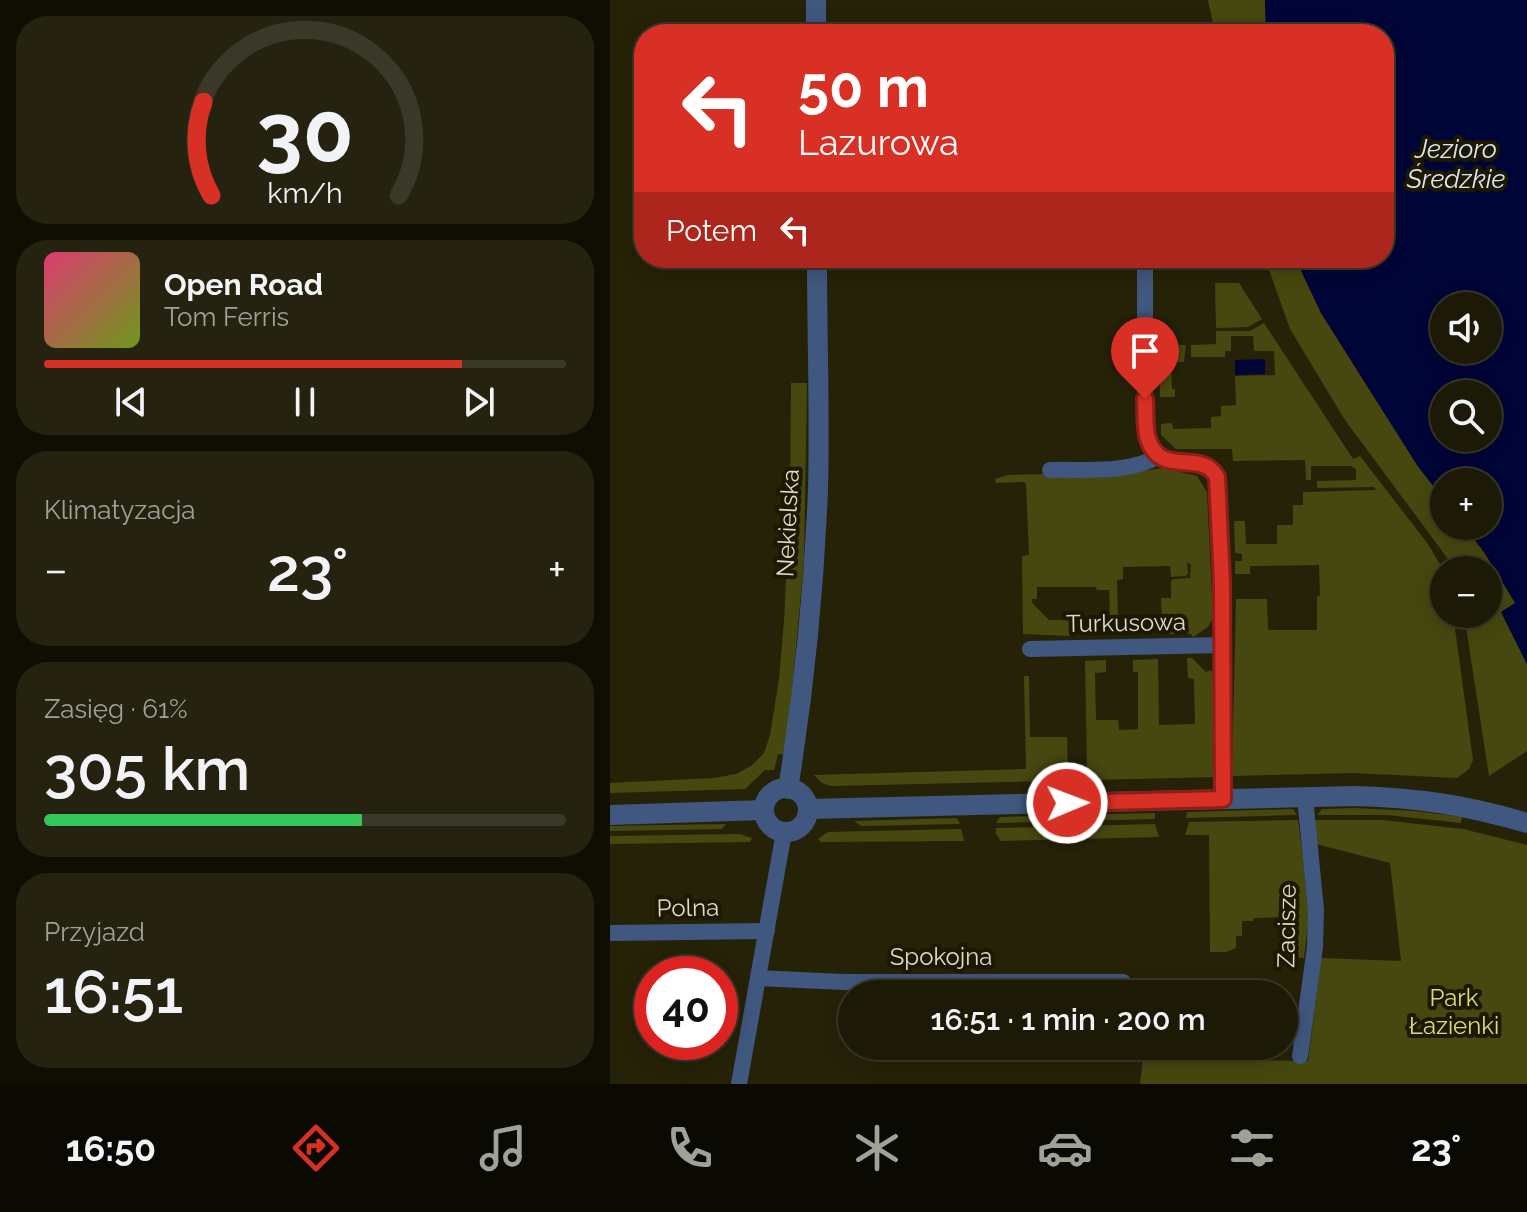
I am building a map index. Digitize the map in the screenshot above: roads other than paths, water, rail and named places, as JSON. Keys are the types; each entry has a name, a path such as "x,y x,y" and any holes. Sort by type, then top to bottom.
{"street":[{"path":"816,0 816,24"},
{"name":"Nekielska","path":"788,789 811,608 818,490 817,268"},
{"path":"1145,268 1148,439 1159,456 1168,461 1205,464 1217,477 1223,645 1223,799"},
{"path":"1050,470 1124,467 1148,462 1159,456"},
{"name":"Turkusowa","path":"1030,649 1223,645"},
{"path":"788,789 804,797 808,809 807,817 798,829 784,832 772,827 764,810 765,803 774,792 788,789"},
{"path":"808,809 1305,797 1407,798 1472,807 1527,823"},
{"name":"Zacisze","path":"1300,1056 1315,947 1316,910 1305,797"},
{"path":"610,815 764,810"},
{"path":"739,1084 784,832"},
{"name":"Polna","path":"610,933 767,931"},
{"name":"Spokojna","path":"759,978 838,982"}],"water":[{"name":"Jezioro Średzkie","path":"1265,0 1527,0 1527,664 1502,614 1515,603 1502,582 1502,556 1486,556 1475,540 1502,540 1502,468 1430,468 1430,482 1321,313 1300,268 1394,268 1394,24 1266,24"},
{"path":"1265,359 1265,374 1235,375 1235,360"}],"park label":[{"name":"Park Łazienki","path":"1454,1012"}]}
